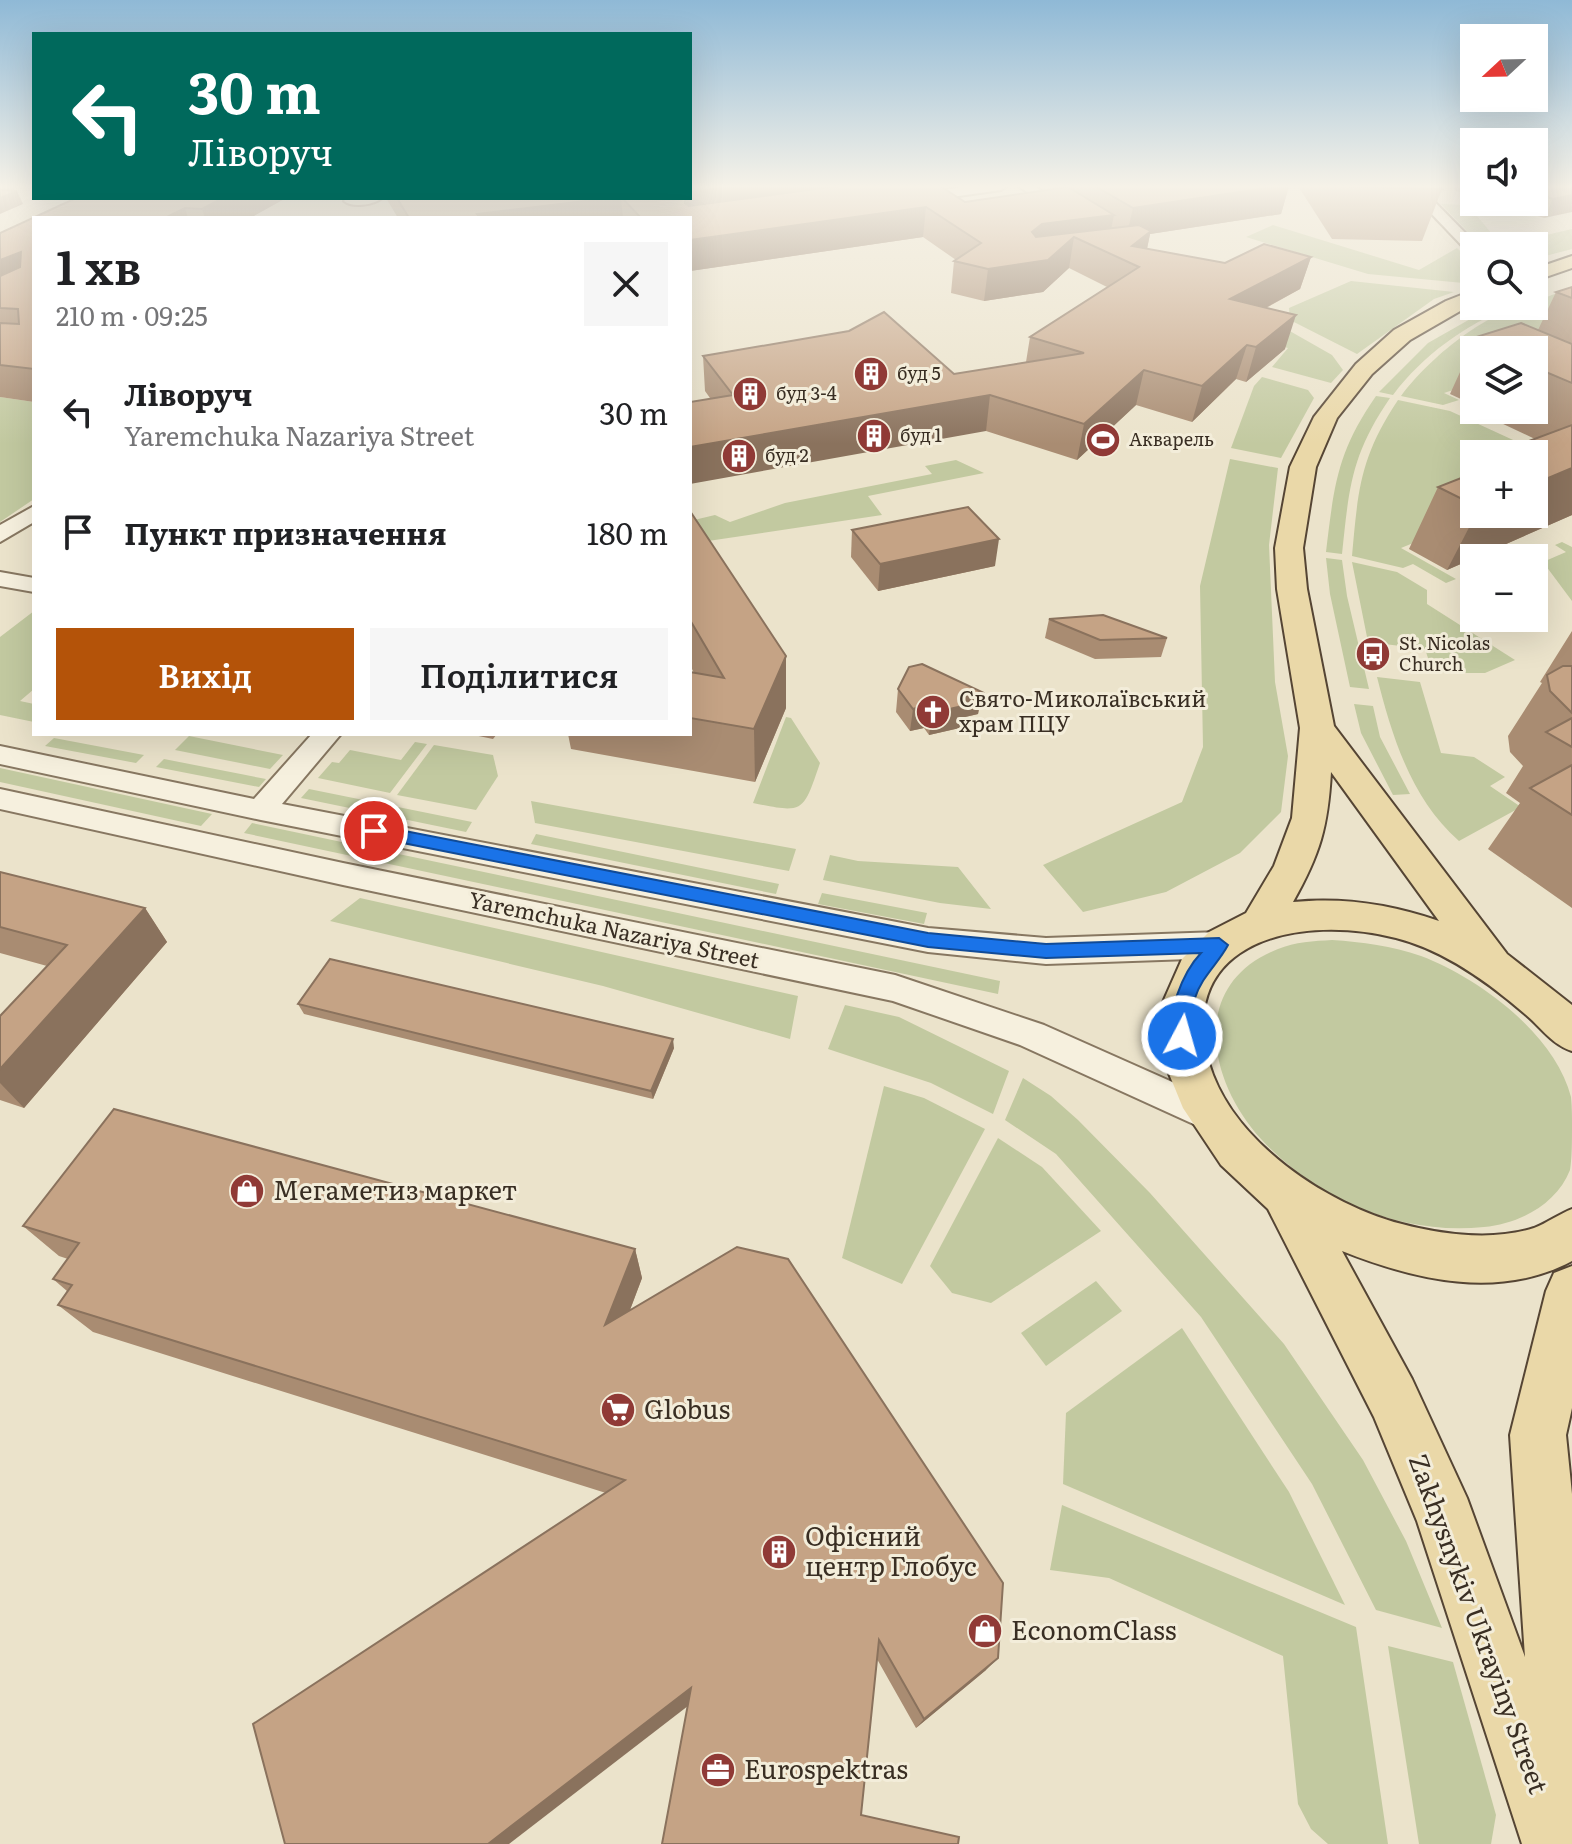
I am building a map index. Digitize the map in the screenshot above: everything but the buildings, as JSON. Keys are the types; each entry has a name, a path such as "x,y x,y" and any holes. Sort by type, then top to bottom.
{"main road":[{"path":"1261,922 1293,868 1310,818 1317,728 1292,589 1289,548 1303,467 1326,417 1364,369 1402,335 1460,302"},
{"path":"1317,728 1492,963"},
{"path":"1563,1018 1492,963 1432,933 1371,916 1312,912 1261,922 1219,945 1197,969 1184,1000 1182,1036 1191,1075 1211,1116 1243,1156 1285,1194 1348,1231 1417,1254 1484,1261 1544,1250 1572,1232"},
{"name":"Zakhysnykiv Ukrayiny Street","path":"1285,1194 1393,1398 1446,1519 1557,1844"},
{"name":"Zakhysnykiv Ukrayiny Street","path":"1572,1291 1538,1435 1572,1801"}],"street":[{"path":"0,535 32,513"},
{"path":"0,579 32,585"},
{"path":"206,844 250,808 325,736"},
{"path":"0,755 250,808 928,940 1046,951 1219,945"},
{"name":"Yaremchuka Nazariya Street","path":"0,799 895,988 1032,1035 1211,1116"}],"green space":[{"path":"1362,272 1460,272 1460,283 1368,274"},
{"path":"1351,281 1454,292 1434,299 1357,354 1290,320 1289,308"},
{"path":"1557,293 1572,301 1548,309 1548,297"},
{"path":"1548,309 1572,322 1523,336 1463,336 1489,320 1548,320"},
{"path":"1468,320 1482,320 1431,354 1393,395 1379,392 1428,343"},
{"path":"1218,330 1288,330 1332,355 1343,370 1331,383 1272,367 1288,348"},
{"path":"1460,338 1460,388 1444,393 1459,400 1443,405 1401,396 1412,382"},
{"path":"1262,377 1308,390 1314,398 1281,458 1231,448 1254,386"},
{"path":"1376,396 1390,398 1367,437 1354,473 1342,554 1326,552 1339,470 1353,435"},
{"path":"0,397 32,402 32,500 0,522"},
{"path":"1398,400 1450,411 1460,416 1460,424 1478,424 1513,440 1460,440 1460,519 1450,528 1401,548 1456,579 1446,583 1413,564 1403,568 1352,556 1363,475 1385,420"},
{"path":"1230,459 1278,468 1269,545 1275,682 1288,756 1281,812 1240,853 1166,892 1083,912 1043,865 1182,802 1203,747 1200,586"},
{"path":"956,460 984,473 868,496 882,515 708,541 694,520 715,515 730,522 785,503 932,474 925,466"},
{"path":"1562,542 1572,547 1572,601 1548,569 1548,560 1566,552 1555,545"},
{"path":"1326,558 1342,560 1347,596 1369,689 1350,687 1330,594"},
{"path":"1352,562 1397,572 1427,590 1427,604 1460,625 1460,632 1471,632 1515,660 1485,673 1433,673 1425,649 1368,642"},
{"path":"32,613 32,691 20,701 32,704 32,722 0,715 0,637"},
{"path":"1377,677 1420,682 1441,753 1474,757 1505,777 1490,786 1521,807 1459,841 1442,824 1416,786 1389,722"},
{"path":"1354,704 1373,706 1380,737 1410,794 1393,795 1361,733"},
{"path":"786,717 791,718 820,763 810,791 800,806 793,808 753,803"},
{"path":"189,736 283,755 270,769 175,750"},
{"path":"54,738 144,755 136,763 45,746"},
{"path":"415,742 427,744 390,793 318,778 332,762 339,763 350,750 401,760"},
{"path":"434,745 493,755 498,776 476,810 397,795"},
{"path":"164,759 266,779 259,787 156,767"},
{"path":"0,768 212,814 201,826 0,782"},
{"path":"309,789 472,822 466,832 301,798"},
{"path":"531,801 796,849 789,871 535,823"},
{"path":"252,823 1000,981 998,994 244,833"},
{"path":"536,834 779,884 776,894 531,844"},
{"path":"830,855 858,861 958,867 991,909 940,903 823,880"},
{"path":"822,893 927,913 924,924 818,904"},
{"path":"360,898 798,996 790,1039 603,986 330,921"},
{"path":"1332,940 1366,943 1421,956 1467,978 1512,1011 1549,1051 1571,1097 1572,1143 1570,1170 1556,1193 1546,1202 1523,1217 1497,1225 1453,1228 1422,1226 1363,1209 1335,1196 1283,1161 1261,1139 1243,1116 1219,1063 1216,1035 1219,1009 1230,985 1249,965 1284,947"},
{"path":"845,1005 899,1017 1009,1071 993,1114 931,1083 828,1049"},
{"path":"1023,1078 1051,1096 1078,1120 1150,1193 1284,1344 1363,1460 1406,1541 1442,1628 1376,1610 1312,1484 1201,1317 1056,1154 1005,1120"},
{"path":"884,1086 924,1098 985,1129 902,1284 842,1258"},
{"path":"998,1138 1042,1167 1101,1231 991,1303 952,1293 930,1266"},
{"path":"1096,1281 1122,1311 1046,1366 1021,1333"},
{"path":"1182,1328 1289,1492 1345,1605 1063,1484 1066,1413"},
{"path":"1062,1505 1356,1627 1388,1844 1328,1844 1311,1829 1298,1804 1283,1656 1109,1578 1050,1570"},
{"path":"1388,1646 1453,1662 1496,1815 1491,1844 1419,1844"}],"place":[{"name":"буд 5","path":"871,374"},
{"name":"буд 3-4","path":"750,394"},
{"name":"буд 1","path":"874,436"},
{"name":"Акварель","path":"1103,440"},
{"name":"буд 2","path":"739,456"},
{"name":"St. Nicolas Church","path":"1373,654"},
{"name":"Свято-Миколаївський храм ПЦУ","path":"933,712"},
{"name":"Мегаметиз маркет","path":"247,1191"},
{"name":"Globus","path":"618,1410"},
{"name":"Офісний центр Глобус","path":"779,1552"},
{"name":"EconomClass","path":"985,1631"},
{"name":"Eurospektras","path":"718,1770"}],"route":[{"path":"374,831 928,940 1046,951 1219,945 1197,969 1184,1000 1182,1036"}]}
